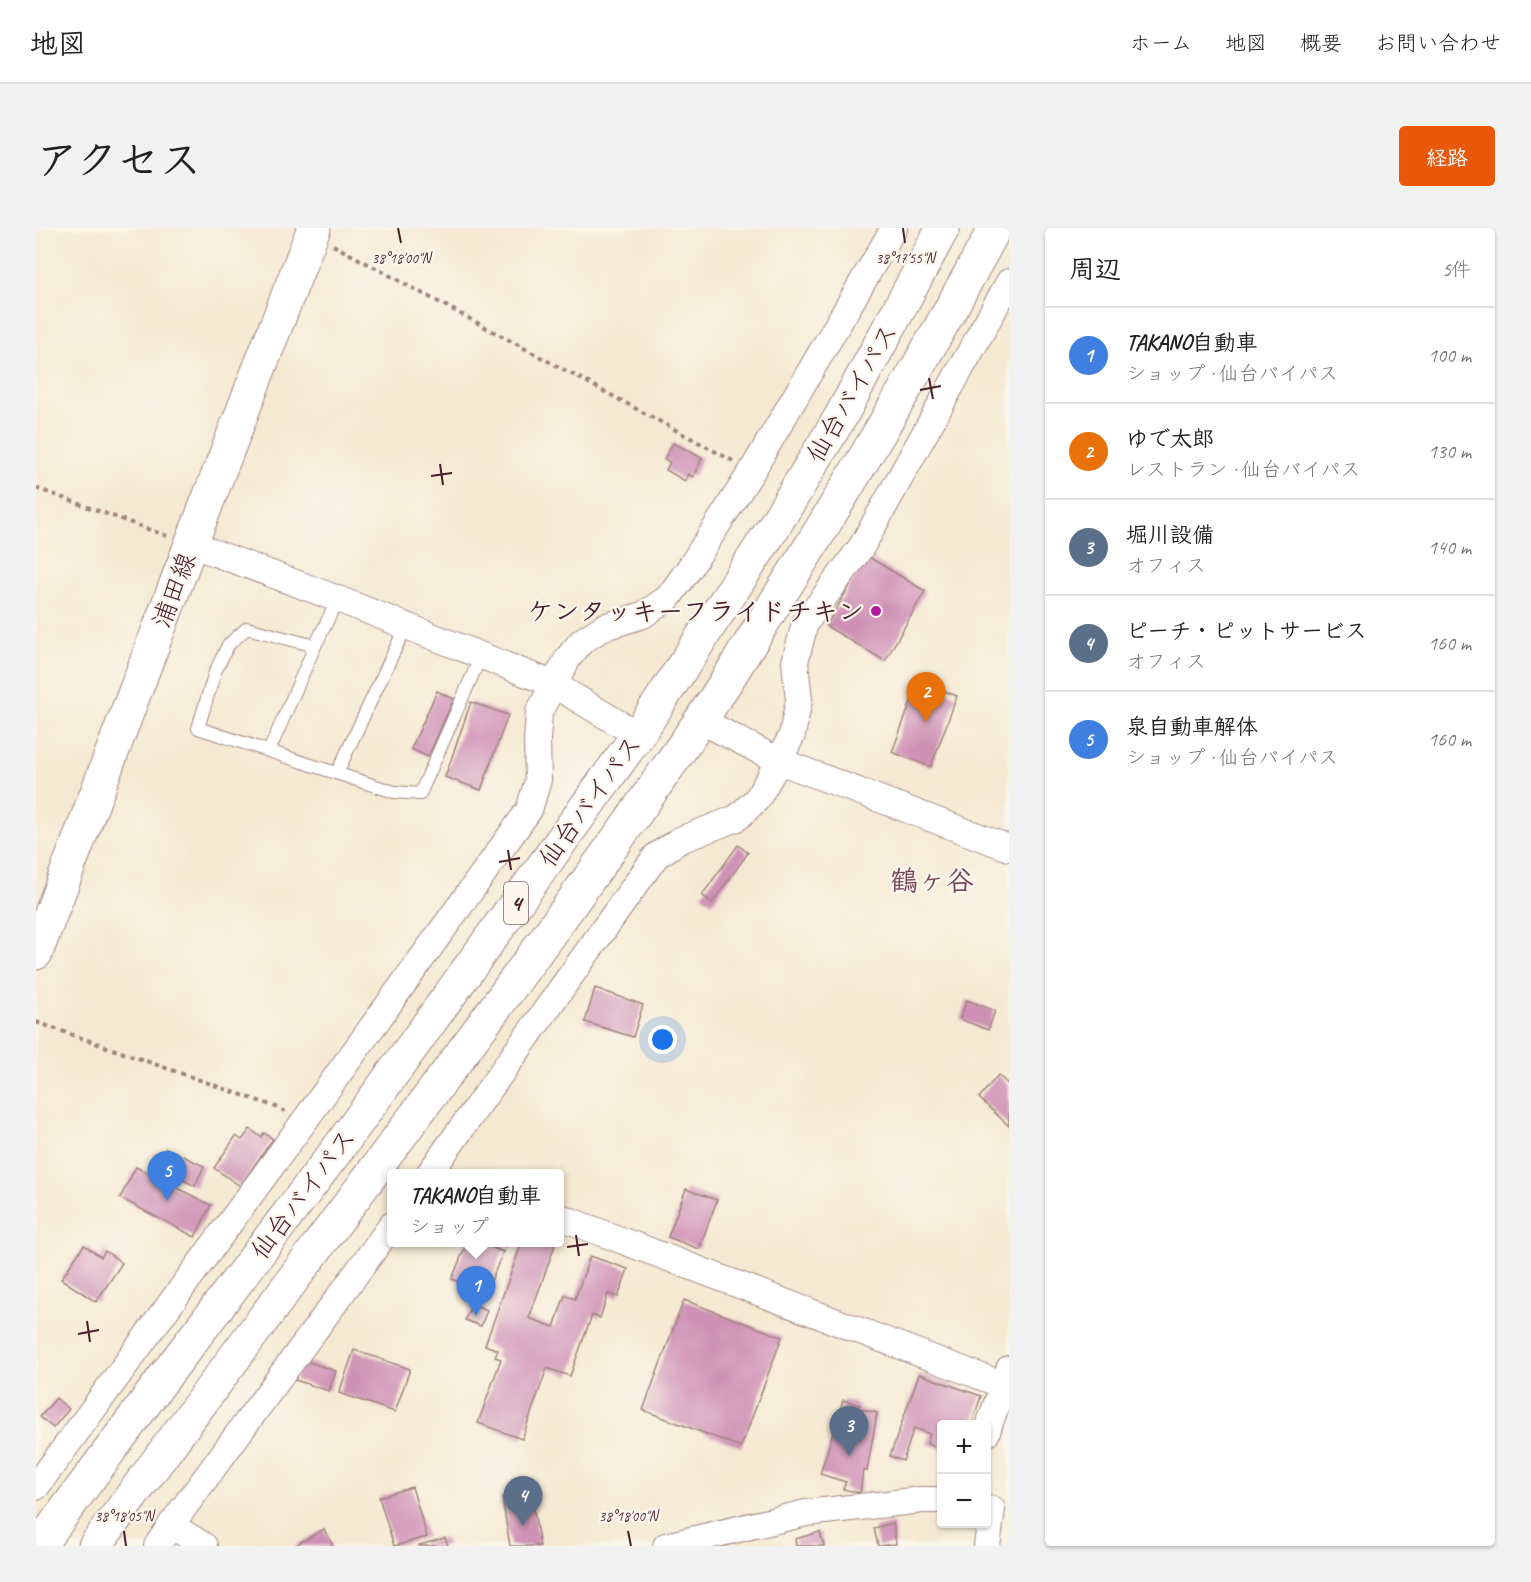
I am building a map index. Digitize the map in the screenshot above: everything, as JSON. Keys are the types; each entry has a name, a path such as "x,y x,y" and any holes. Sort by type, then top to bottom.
{"main road":[{"name":"仙台バイパス","path":"39,1546 343,1142 638,735 773,528 841,416 943,228"},
{"name":"仙台バイパス","path":"95,1546 416,1116 700,720 841,499 952,308 995,228"},
{"name":"浦田線","path":"36,953 313,231"}],"street":[{"path":"36,1487 530,810 538,780 539,712 568,658 582,641 604,627 643,615 668,598 752,471 894,228"},
{"path":"437,1169 656,856 680,840 737,818 758,799 792,735 799,700 795,662 805,623 862,546 1009,282"},
{"path":"191,544 553,684 638,735"},
{"path":"700,720 779,761 1009,848"},
{"path":"564,1218 1006,1377 991,1422"},
{"path":"204,1546 164,1536 387,1232"},
{"path":"676,1545 806,1513 937,1500"},
{"path":"987,1546 996,1510"}],"lane":[{"path":"269,751 338,599"},
{"path":"337,773 405,626"},
{"path":"315,646 247,628 228,645 215,672 198,728 394,792 420,794 481,656"}],"path":[{"path":"313,231 752,471"},
{"path":"36,488 191,544"},
{"path":"36,1022 282,1109 300,1127"}],"building":[{"path":"673,443 702,458 693,477 688,474 685,481 666,470 670,462 664,459"},
{"path":"867,556 925,591 885,661 826,626"},
{"path":"919,681 957,696 931,767 892,752"},
{"path":"437,691 454,699 428,757 411,749"},
{"path":"471,702 508,715 481,790 445,777"},
{"path":"738,845 748,853 712,903 702,895"},
{"path":"595,988 643,1005 633,1037 585,1022"},
{"path":"967,1000 995,1011 988,1030 960,1019"},
{"path":"998,1075 1009,1085 1009,1126 979,1098"},
{"path":"250,1129 261,1137 264,1133 273,1139 240,1186 214,1168 236,1136 242,1140"},
{"path":"166,1148 204,1166 195,1186 157,1167"},
{"path":"136,1167 211,1205 195,1237 120,1198"},
{"path":"686,1189 717,1200 699,1249 668,1237"},
{"path":"84,1245 101,1257 105,1251 122,1263 96,1302 61,1279"},
{"path":"465,1247 490,1247 503,1252 486,1293 452,1279"},
{"path":"491,1247 506,1247 504,1252"},
{"path":"520,1247 554,1247 529,1318 554,1327 565,1295 575,1299 590,1256 628,1269 618,1297 608,1294 600,1318 592,1315 570,1376 547,1368 522,1439 478,1423 501,1359 495,1357 498,1350 485,1345"},
{"path":"684,1300 782,1337 741,1447 643,1410"},
{"path":"472,1304 487,1310 481,1326 465,1320"},
{"path":"354,1350 410,1369 395,1412 339,1393"},
{"path":"302,1360 336,1371 329,1391 295,1380"},
{"path":"919,1374 981,1396 973,1420 937,1420 937,1447 927,1444 930,1434 914,1428 903,1461 890,1456"},
{"path":"56,1398 69,1409 53,1428 40,1417"},
{"path":"843,1400 860,1405 858,1408 877,1413 867,1471 863,1470 860,1493 843,1489 846,1482 820,1474"},
{"path":"535,1480 536,1488 530,1489 540,1546 510,1546 502,1497 510,1495 514,1484"},
{"path":"412,1487 427,1537 394,1546 379,1497"},
{"path":"893,1523 896,1544 878,1546 874,1528"},
{"path":"324,1529 333,1546 294,1546"},
{"path":"820,1532 824,1546 796,1546 795,1539"},
{"path":"445,1538 448,1546 419,1546 419,1545"}],"place":[{"name":"ケンタッキーフライドチキン","path":"876,611"},
{"name":"ゆで太郎","path":"926,722"},
{"name":"泉自動車解体","path":"167,1201"},
{"name":"TAKANO自動車","path":"476,1316"},
{"name":"堀川設備","path":"849,1456"},
{"name":"ピーチ・ピットサービス","path":"523,1526"}],"district":[{"name":"鶴ヶ谷","path":"932,880"}]}
